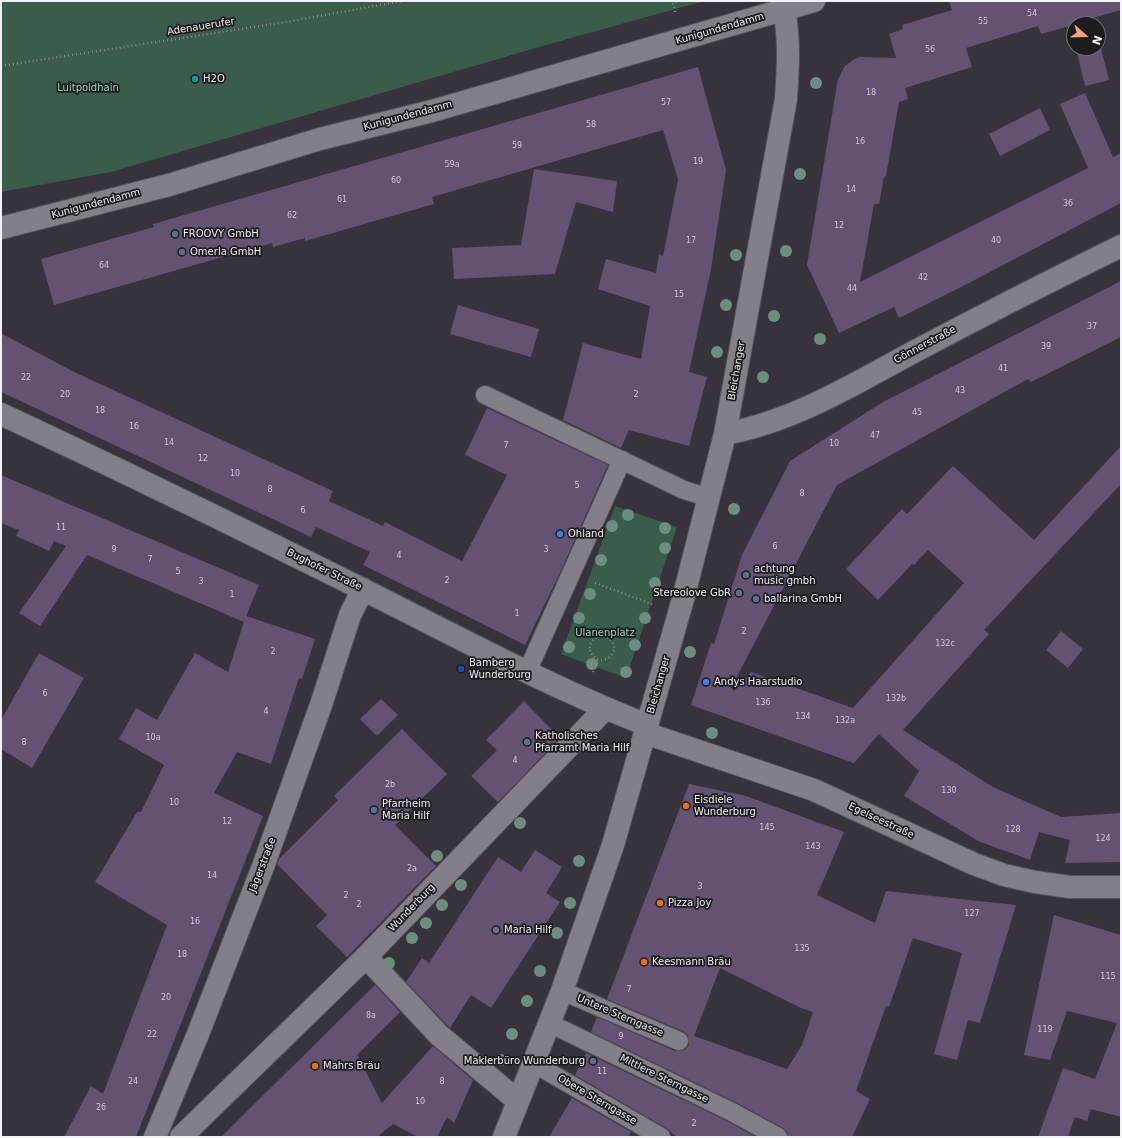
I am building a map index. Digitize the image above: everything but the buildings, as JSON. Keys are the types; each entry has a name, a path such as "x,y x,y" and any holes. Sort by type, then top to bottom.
{"street":[{"name":"Kunigundendamm","path":"1,228 169,185 320,139 432,111 814,1"},
{"name":"Bleichanger","path":"646,729 710,498 725,434 786,99 789,50 784,10"},
{"name":"Gönnerstraße","path":"725,434 752,429 779,420 843,389 992,310 1121,246"},
{"name":"Bughofer Straße","path":"1,414 312,564 527,672 646,729"},
{"name":"Jägerstraße","path":"157,1132 198,1034 267,856 322,702 350,615 363,589"},
{"name":"Wunderburg","path":"366,957 605,709"},
{"name":"Egelseestraße","path":"646,729 814,790 974,864 1004,875 1035,882 1070,887 1121,887"},
{"path":"504,1137 562,991 612,845 646,729"},
{"path":"181,1137 366,957 440,1035 518,1101"}],"lane":[{"path":"485,395 684,490 710,498"},
{"path":"527,672 622,460"},
{"name":"Untere Sterngasse","path":"562,991 679,1041"},
{"name":"Mittlere Sterngasse","path":"549,1023 732,1112 778,1137"},
{"name":"Obere Sterngasse","path":"533,1063 661,1137"}],"path":[{"name":"Adenauerufer","path":"1,66 402,1"},
{"path":"672,3 678,1"},
{"path":"571,574 679,613"},
{"path":"599,636 607,636 613,642 615,650 612,657 605,660 597,660 591,655 590,647 592,640 599,636"}],"green space":[{"name":"Luitpoldhain","path":"1,1 704,1 546,45 111,172 1,192"},
{"name":"Ulanenplatz","path":"615,506 677,527 626,678 561,654"}],"place":[{"name":"H2O","path":"195,79"},
{"name":"FROOVY GmbH","path":"175,234"},
{"name":"Omerla GmbH","path":"182,252"},
{"name":"Ohland","path":"560,534"},
{"name":"achtung music gmbh","path":"746,575"},
{"name":"Stereolove GbR","path":"739,593"},
{"name":"ballarina GmbH","path":"756,599"},
{"name":"Bamberg Wunderburg","path":"461,669"},
{"name":"Andys Haarstudio","path":"706,682"},
{"name":"Katholisches Pfarramt Maria Hilf","path":"527,742"},
{"name":"Eisdiele Wunderburg","path":"686,806"},
{"name":"Pfarrheim Maria Hilf","path":"374,810"},
{"name":"Pizza Joy","path":"660,903"},
{"name":"Maria Hilf","path":"496,930"},
{"name":"Keesmann Bräu","path":"644,962"},
{"name":"Maklerbüro Wunderburg","path":"593,1061"},
{"name":"Mahrs Bräu","path":"315,1066"}]}
